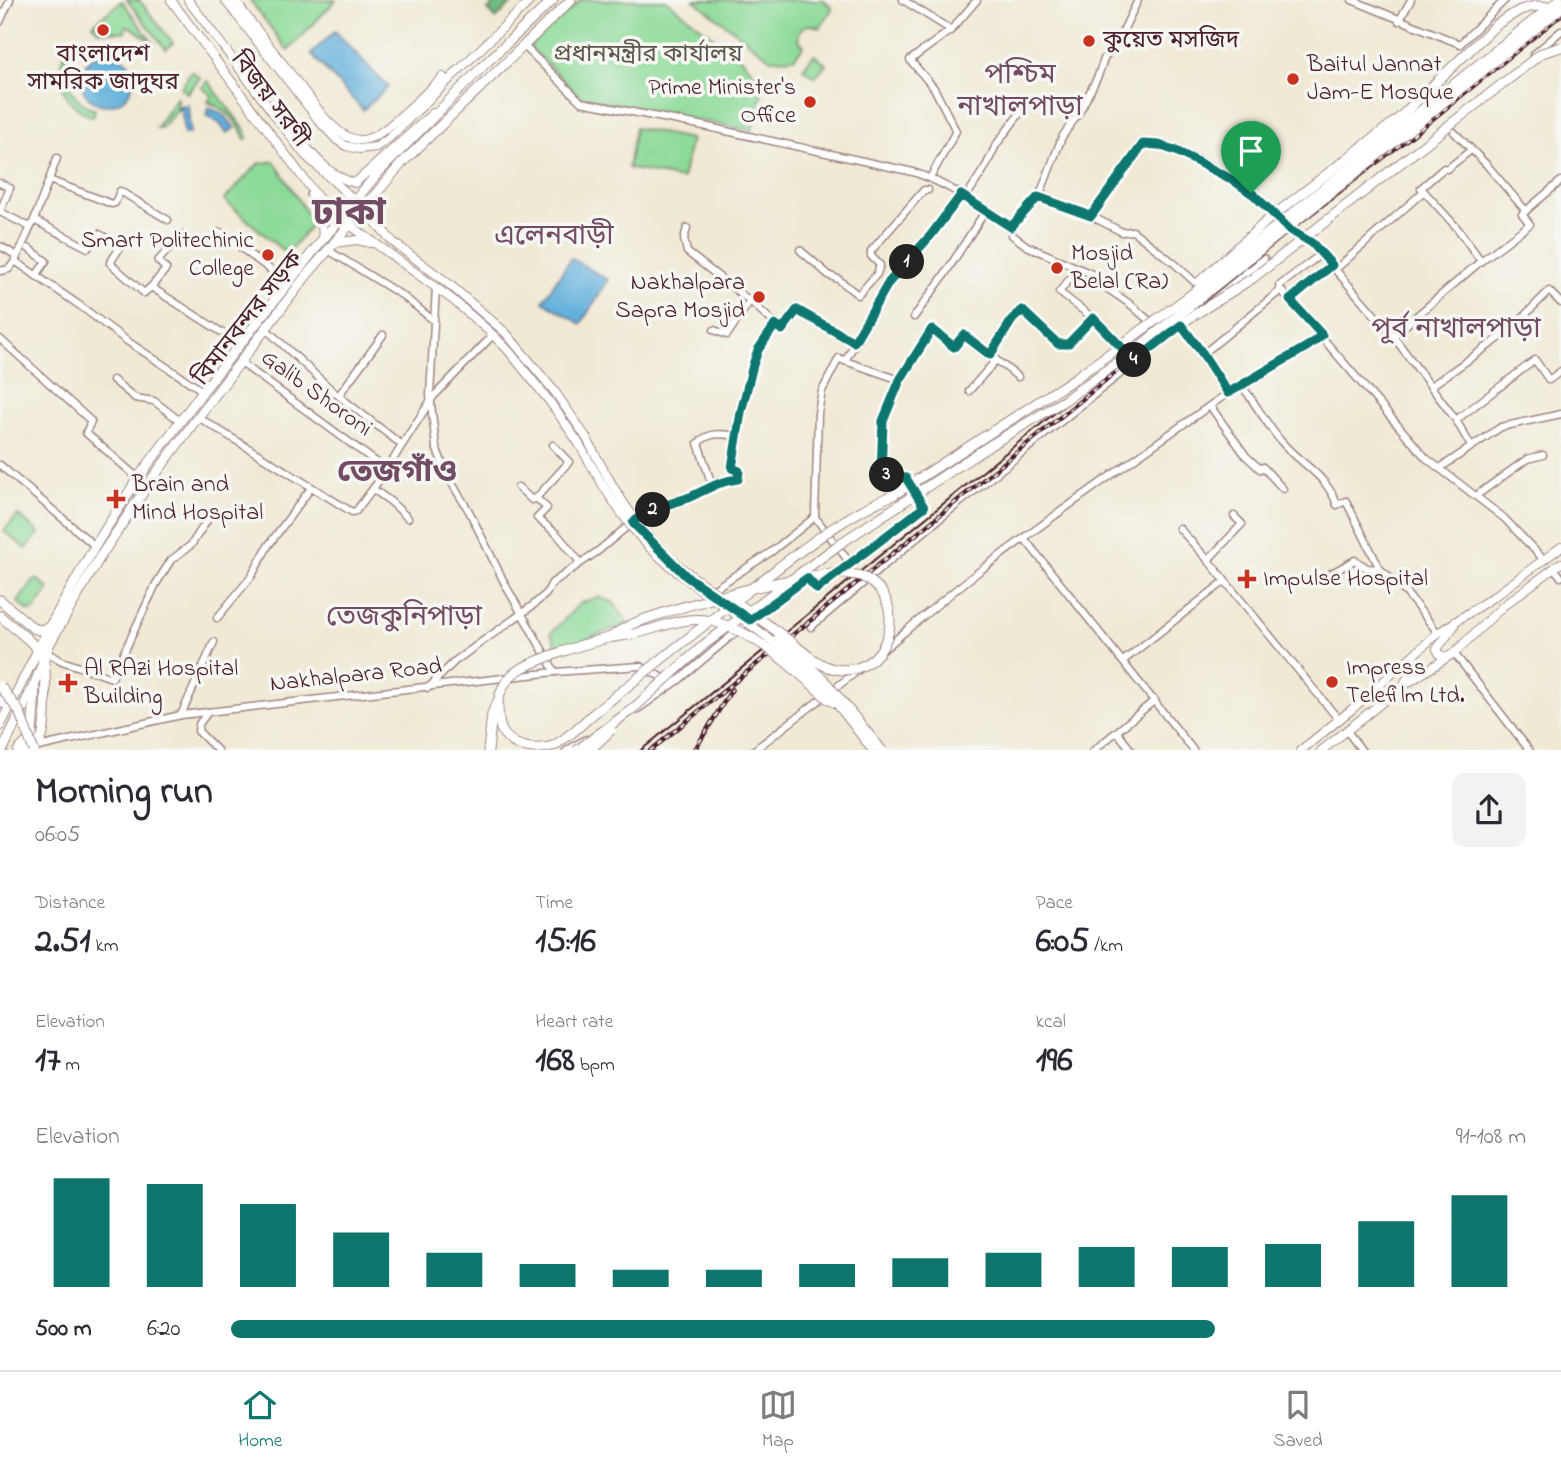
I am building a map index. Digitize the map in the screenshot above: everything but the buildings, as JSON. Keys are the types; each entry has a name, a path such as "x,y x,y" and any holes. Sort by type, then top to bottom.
{"highway":[{"name":"বিমানবন্দর সড়ক","path":"0,726 8,706 42,654 76,590 95,546 138,478 180,421 354,201 446,103 553,0"},
{"name":"বিমানবন্দর সড়ক","path":"42,654 49,628 152,479 331,246 411,153 571,0"},
{"path":"498,702 502,730 513,743 526,749 553,746 650,667 823,534 895,494 1052,394 1188,297 1559,0"},
{"path":"1188,297 1202,279 1246,238 1398,119 1497,24 1513,13 1527,8 1542,6 1561,9"},
{"path":"590,750 705,644 823,556 989,446 1065,400 1135,350 1561,9"},
{"path":"1135,350 1157,340 1253,278 1542,53 1561,47"},
{"path":"609,638 632,624 703,601 722,596 731,594 805,578 841,573 865,578 879,589 889,606 890,629 886,645 871,661 854,668 830,668 817,662 736,602 726,597 715,591"},
{"path":"0,600 33,628 49,628"},
{"path":"0,616 42,654 46,681 43,730 42,736 32,749"},
{"path":"488,750 492,714 505,683 518,670 609,638 632,635 681,621 709,620 729,626 751,638 834,702"},
{"path":"19,750 32,735 36,683 42,654"},
{"path":"2,750 36,683"},
{"path":"0,686 19,711 32,749"},
{"path":"0,699 8,706"},
{"path":"577,750 635,707"}],"main road":[{"name":"বিজয় সরণী","path":"171,0 324,206 436,287 493,335 582,440"},
{"name":"বিজয় সরণী","path":"188,0 305,155 364,209 393,242"},
{"path":"225,0 329,132 346,146 363,149 376,147 388,139 531,0"},
{"path":"234,0 330,123 351,139 363,140 382,134 525,0"},
{"path":"271,112 281,117 337,176 355,183 405,136 446,103"},
{"path":"302,176 322,222 323,239"},
{"path":"380,189 376,210 393,242 449,284 500,328 555,392 612,499 648,546 687,580 789,654 812,675 872,750"},
{"path":"331,246 357,240 386,250"},
{"path":"493,335 500,328"},
{"path":"582,440 642,529 676,564 767,629 809,664 839,695 882,750"},
{"path":"1301,750 1438,633 1561,547"},
{"path":"1322,750 1400,688 1450,655 1503,606 1558,565"},
{"path":"1450,655 1440,655 1437,649 1460,619"},
{"path":"1400,688 1414,670 1410,663 1402,665"}],"street":[{"path":"0,22 1,13 10,0"},
{"path":"903,0 951,30"},
{"path":"930,178 956,131 934,88 910,60 951,30 977,0"},
{"path":"1011,227 1038,197 1062,137 1079,113 1104,59 1121,35 1138,0"},
{"path":"1352,0 1460,44 1505,0"},
{"path":"1399,21 1411,0"},
{"path":"1524,0 1530,7"},
{"path":"1153,324 1402,127 1512,34 1559,0"},
{"path":"1406,159 1559,36"},
{"path":"524,46 581,102 895,166 930,178 1011,227 1012,235 1027,246 1094,275 1095,280 1130,304 1167,337"},
{"path":"845,362 889,282 963,196 986,166 996,145 1030,100"},
{"path":"1454,132 1526,211"},
{"path":"1091,216 1143,144 1159,145 1176,151 1233,180 1254,195 1290,230 1312,243 1334,267 1393,336 1456,420 1471,446"},
{"path":"1471,150 1421,188 1458,229 1481,261"},
{"path":"0,271 9,269 16,258 57,158"},
{"path":"49,180 112,204 120,191 168,220"},
{"path":"0,183 10,188 0,212 89,248 99,234 121,246 110,263 144,293 166,270 158,261 181,235"},
{"path":"1393,336 1481,261 1530,224 1522,214 1560,185"},
{"path":"800,250 830,276 858,295 877,274 880,265 871,256 871,251 924,190 928,190"},
{"path":"1290,300 1334,267 1423,192"},
{"path":"1038,197 1091,216 1122,232 1133,231 1200,287"},
{"path":"914,317 986,210"},
{"path":"687,228 684,239 688,252 782,330 797,310 854,342"},
{"path":"220,232 288,283"},
{"path":"0,246 36,276 203,391"},
{"path":"331,246 433,320"},
{"path":"29,248 46,261 36,276"},
{"path":"1321,254 1279,286 1426,458 1504,518 1544,560"},
{"path":"811,627 937,521 1264,259"},
{"path":"1078,269 1059,292 1093,318 1135,361"},
{"path":"151,287 240,344"},
{"path":"436,287 430,402 433,436 449,477 521,614 532,628 555,672"},
{"path":"1203,354 1282,290"},
{"path":"1431,386 1508,332 1549,291 1561,303"},
{"path":"714,330 727,335 750,301"},
{"path":"990,355 1012,320 1022,310 1058,344 1068,344 1093,318"},
{"path":"428,688 455,661 521,614 546,594 552,583 598,551 640,516 663,505 690,497 712,485 738,479 739,471 732,468 741,412 758,350 775,325"},
{"path":"1181,325 1228,393"},
{"path":"265,329 339,395 402,445"},
{"path":"568,750 650,703 750,620 807,578 817,589 924,507 906,478 881,474 883,421 900,380 932,329 954,347 964,335 1018,377"},
{"path":"339,395 383,335"},
{"name":"Galib Shoroni","path":"240,362 387,470 430,402 493,335"},
{"path":"754,750 840,685 974,575 1095,486 1119,472 1228,393 1322,335"},
{"path":"0,339 91,421 86,433 138,478"},
{"path":"850,563 816,517 817,428 822,391 839,358 900,380"},
{"path":"970,391 996,360"},
{"path":"1456,420 1535,360 1549,380 1561,371"},
{"path":"113,380 135,398 154,401 180,421"},
{"path":"1241,386 1280,441 1327,485 1337,505 1346,501 1380,569 1407,594 1438,633"},
{"path":"1210,406 1246,456 1260,469 1263,467 1283,489"},
{"path":"1440,468 1501,427 1561,414"},
{"path":"198,417 355,513 387,470"},
{"path":"712,485 698,443 705,436 717,433 737,436"},
{"path":"518,487 533,500 569,462 553,445"},
{"path":"1477,495 1527,459 1543,455"},
{"path":"0,465 95,546"},
{"path":"218,618 251,578 268,546 311,488"},
{"path":"373,489 408,518"},
{"path":"536,498 547,508 537,518 557,534 580,562"},
{"path":"1208,560 1242,524 1234,516"},
{"path":"715,591 816,517"},
{"path":"42,654 112,678 156,584 172,560 191,545 208,519"},
{"path":"633,523 686,576 750,620"},
{"path":"1179,528 1339,720"},
{"path":"1024,538 1193,750"},
{"path":"1314,583 1355,560 1367,568 1380,569"},
{"path":"1558,565 1561,577"},
{"path":"1123,661 1225,581"},
{"path":"181,715 214,642"},
{"path":"1450,655 1529,750"},
{"name":"Nakhalpara Road","path":"32,749 181,715 555,672 640,666 671,682 679,680"},
{"path":"1094,750 1155,700"},
{"path":"208,712 199,724 198,731 217,750"},
{"path":"1347,731 1361,750"},
{"path":"1117,732 1131,750"}],"green space":[{"path":"127,0 139,0 173,43 166,49"},
{"path":"250,0 336,0 288,51"},
{"path":"498,0 515,0 496,19 488,10"},
{"name":"প্রধানমন্ত্রীর কার্যালয়","path":"581,0 666,0 743,60 764,85 752,131 580,97 529,46"},
{"name":"প্রধানমন্ত্রীর কার্যালয়","path":"694,0 824,0 832,9 820,28 808,25 803,28 798,39 804,46 794,58 771,59"},
{"path":"122,1 154,44 126,26 125,32 98,31 93,24"},
{"path":"64,55 70,57 67,74 71,89 75,96 95,110 93,117 69,100 61,84"},
{"path":"814,55 826,64 815,77 803,68"},
{"path":"191,71 200,78 187,93 181,88"},
{"path":"208,81 245,130 248,138 245,139 235,121 226,112 208,102 212,96 202,87"},
{"path":"177,97 177,110 161,128 156,128"},
{"path":"635,128 691,139 682,179 628,168"},
{"path":"274,161 313,223 287,254 224,200 258,164"},
{"path":"18,515 39,533 26,549 4,531"},
{"path":"34,580 38,580 48,591 33,611 29,611 18,602"},
{"path":"598,597 613,602 628,623 558,650 551,633 580,603"}],"water":[{"path":"335,31 388,87 363,110 311,54"},
{"path":"107,53 126,60 133,79 126,98 107,105 88,98 81,79 88,60"},
{"path":"188,105 190,133 184,134 181,108 178,110 178,106"},
{"path":"209,107 225,116 235,128 227,133 219,123 206,115"},
{"path":"571,258 608,280 581,324 543,301"}],"tram line":[{"path":"641,750 1046,420 1561,8"}],"railway":[{"path":"651,750 1290,230 1561,15"},
{"path":"695,750 732,689"}],"place":[{"name":"বাংলাদেশ সামরিক জাদুঘর","path":"103,30"},
{"name":"কুয়েত মসজিদ","path":"1089,41"},
{"name":"Baitul Jannat Jam-E Mosque","path":"1293,79"},
{"name":"Prime Minister's Office","path":"810,102"},
{"name":"Smart Politechinic College","path":"268,255"},
{"name":"Mosjid Belal (Ra)","path":"1057,268"},
{"name":"Nakhalpara Sapra Mosjid","path":"759,297"},
{"name":"Brain and Mind Hospital","path":"116,499"},
{"name":"Impulse Hospital","path":"1247,579"},
{"name":"Impress Telefilm Ltd.","path":"1332,682"},
{"name":"Al RAzi Hospital Building","path":"68,683"}],"district":[{"name":"পশ্চিম নাখালপাড়া","path":"1020,92"},
{"name":"ঢাকা","path":"349,215"},
{"name":"এলেনবাড়ী","path":"554,237"},
{"name":"পূর্ব নাখালপাড়া","path":"1456,330"},
{"name":"তেজগাঁও","path":"397,473"},
{"name":"তেজকুনিপাড়া","path":"404,618"}],"route":[{"path":"1143,144 1159,145 1176,151 1233,180 1251,193 1290,230 1312,243 1332,265 1290,300 1322,335 1228,393 1181,325 1135,361 1093,318 1068,344 1058,344 1022,310 1012,320 990,355 964,335 954,347 932,329 900,380 883,421 881,474 906,478 924,507 817,589 807,578 750,620 686,576 633,523 640,516 663,505 690,497 716,483 738,479 739,471 732,468 741,412 758,350 775,325 782,330 797,310 854,342 889,282 931,235 961,195 1011,227 1038,197 1091,216 1143,144"}]}
